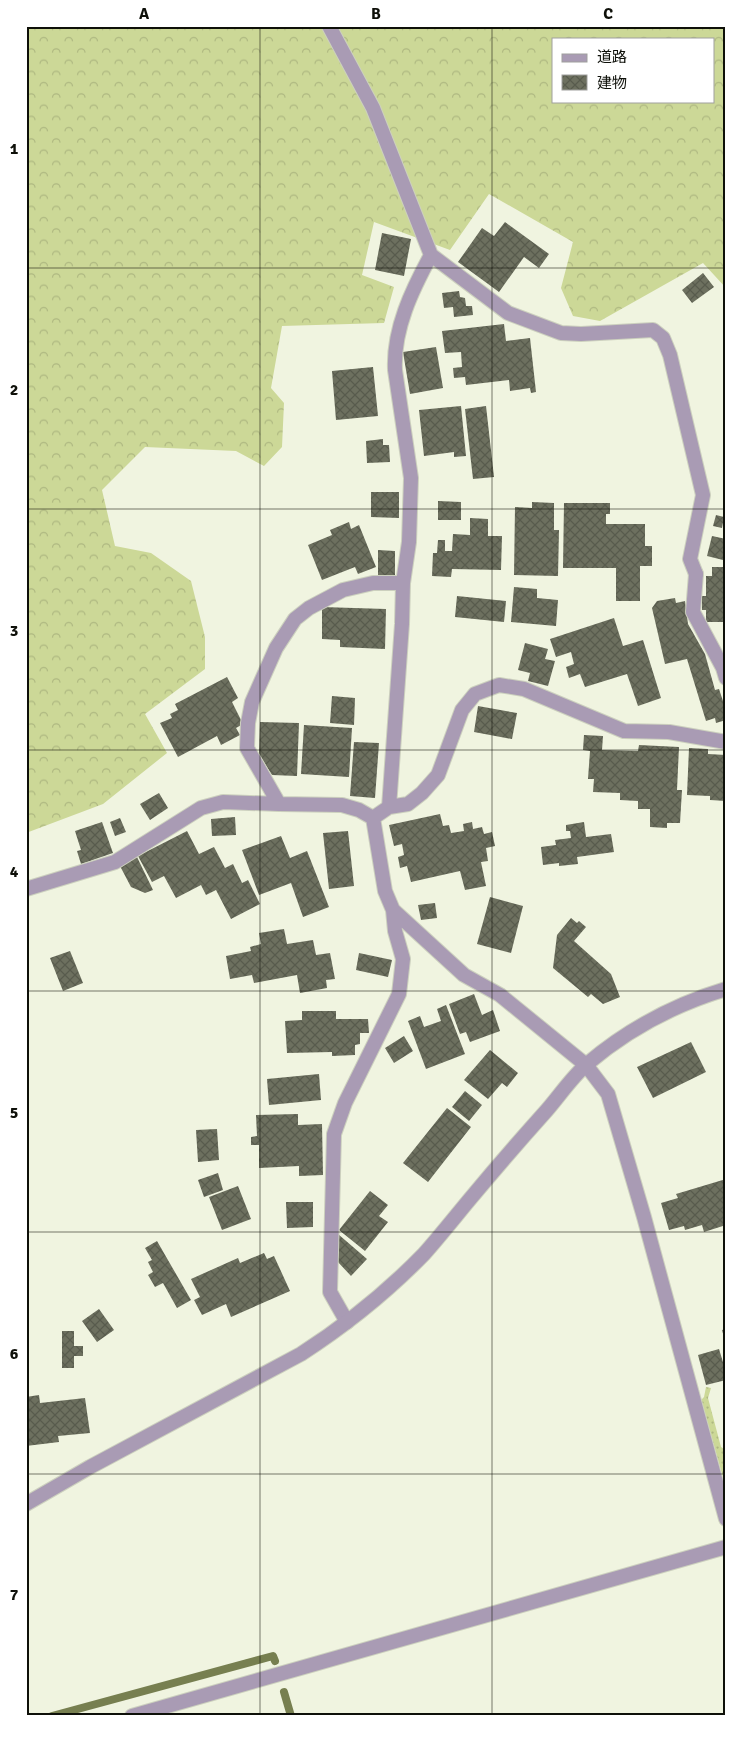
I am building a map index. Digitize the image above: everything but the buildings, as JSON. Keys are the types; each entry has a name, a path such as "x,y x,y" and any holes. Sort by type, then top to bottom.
{"street":[{"path":"330,26 373,108 431,255 508,313 561,333 580,334 653,330 663,338 670,355 703,496 690,559 696,574 693,612 723,668 726,678"},
{"path":"390,807 403,583 409,542 410,478 394,354 398,331 416,282 431,255"},
{"path":"278,804 247,748 248,723 252,702 276,648 295,619 309,608 343,590 373,583 403,583"},
{"path":"373,818 390,807 408,804 422,793 438,775 462,710 475,694 499,685 524,689 624,731 669,732 726,742"},
{"path":"26,889 115,862 201,808 224,802 342,805 359,810 373,818"},
{"path":"347,1322 330,1292 334,1134 344,1103 399,994 402,959 394,931 393,910 385,891 373,818"},
{"path":"393,910 464,975 500,995 586,1065 608,1094 644,1217 726,1520"},
{"path":"26,1504 90,1467 301,1354 347,1322 391,1287 425,1252 586,1065 637,1029 667,1012 726,989"},
{"path":"132,1716 726,1548"}],"green space":[{"path":"26,26 726,26 726,288 703,263 600,321 573,316 561,288 573,242 489,194 450,250 374,222 362,275 394,287 384,323 282,326 271,388 284,403 282,447 264,466 236,451 145,447 102,490 115,546 151,553 191,581 205,637 205,669 145,714 167,753 103,804 26,833"},
{"path":"706,1387 711,1388 708,1398 721,1447 726,1450 726,1488 701,1400 704,1397"}],"waterway":[{"path":"52,1716 273,1656 275,1661"},
{"path":"284,1692 291,1716"}]}
